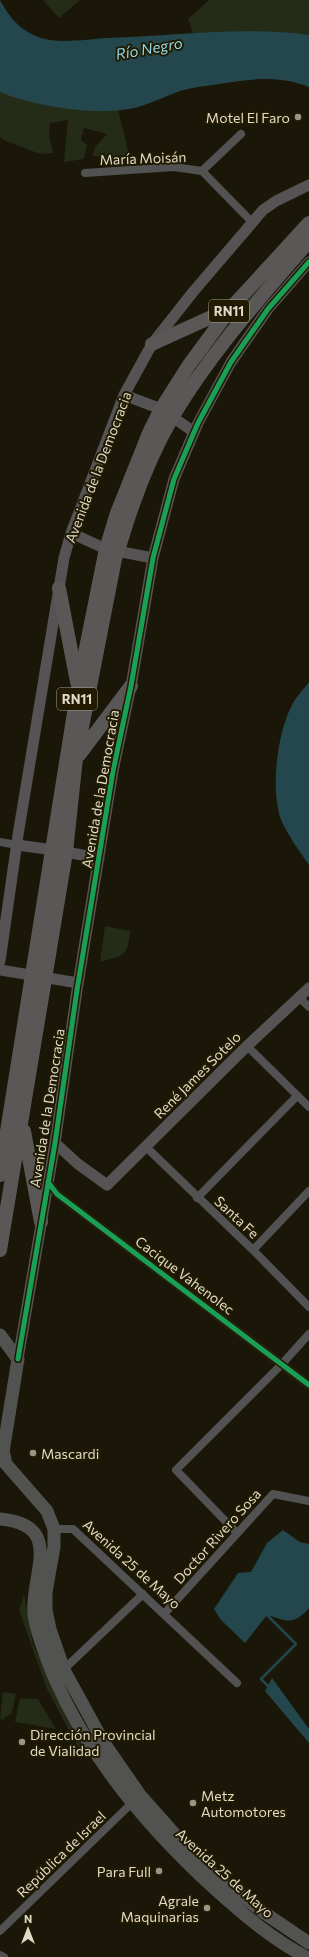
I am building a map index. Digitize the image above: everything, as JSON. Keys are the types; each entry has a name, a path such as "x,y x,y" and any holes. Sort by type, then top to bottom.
{"highway":[{"name":"Avenida de la Democracia","path":"60,851 78,688 112,550 132,507 151,460 167,413 189,365 231,308 309,223"},
{"name":"Avenida de la Democracia","path":"167,413 209,361 233,328 309,241"},
{"path":"152,344 231,308"},
{"name":"Avenida de la Democracia","path":"0,1175 39,977 76,758 115,559 112,550"},
{"path":"59,588 78,688"},
{"path":"76,758 131,686"},
{"name":"Avenida de la Democracia","path":"0,1250 24,1107 39,977"},
{"name":"RN11","path":"24,1107 27,1150 41,1222"}],"main road":[{"path":"0,1335 18,1359"},
{"name":"RN11","path":"0,1468 18,1359"},
{"path":"3,1450 6,1464 47,1510 54,1529"},
{"name":"Avenida 25 de Mayo","path":"0,1519 23,1524 35,1532 40,1547 41,1558 34,1613 39,1634 59,1674 104,1743 136,1799 179,1856 252,1922 304,1957"},
{"name":"Avenida 25 de Mayo","path":"54,1529 54,1547 46,1592 46,1610 59,1674"},
{"name":"Avenida 25 de Mayo","path":"136,1799 203,1866 263,1912 309,1943"}],"street":[{"path":"241,134 202,171 252,222"},
{"name":"María Moisán","path":"85,173 174,167 202,171"},
{"name":"Avenida de la Democracia","path":"0,961 17,845 59,588 71,533 124,395 152,344 252,222 276,201 309,185"},
{"name":"Avenida de la Democracia","path":"18,1359 55,1142 78,983 113,771 131,686 153,558 174,478 194,432 230,362 268,309 309,262"},
{"path":"124,395 167,413 194,432"},
{"path":"71,533 112,550 153,558"},
{"path":"0,842 99,858"},
{"path":"0,970 78,983"},
{"name":"René James Sotelo","path":"55,1142 78,1164 107,1185 247,1046 309,988"},
{"path":"299,997 309,1007"},
{"path":"247,1046 309,1107"},
{"path":"197,1198 297,1096"},
{"name":"Santa Fe","path":"146,1147 197,1198 253,1250 309,1307"},
{"name":"Cacique Vahenolec","path":"48,1182 58,1194 309,1385"},
{"path":"253,1250 309,1192"},
{"path":"237,1533 176,1470 282,1364 309,1334"},
{"name":"Doctor Rivero Sosa","path":"164,1614 273,1494 309,1502"},
{"name":"Avenida 25 de Mayo","path":"54,1529 73,1529 237,1683"},
{"path":"59,1674 143,1594"},
{"name":"República de Israel","path":"0,1930 136,1799"},
{"path":"0,1955 4,1957"}],"green space":[{"path":"43,0 80,0 59,18"},
{"path":"209,0 309,0 309,35 257,32 193,33 188,19"},
{"path":"0,92 43,105 73,109 118,110 129,154 116,157 93,156 95,147 107,134 84,128 81,140 87,145 84,159 64,162 68,120 50,123 49,135 53,153 40,154 6,141 0,137"},
{"path":"105,926 130,931 129,940 126,951 123,954 100,962"},
{"path":"24,1594 33,1644 55,1690 87,1747 80,1751 47,1689 19,1610"},
{"path":"3,1692 16,1694 12,1713 2,1720 0,1719"},
{"path":"20,1698 38,1699 56,1729 15,1722"}],"water":[{"name":"Río Negro","path":"0,0 12,19 22,28 41,38 56,41 234,31 284,32 309,35 309,87 275,79 242,81 190,88 138,107 106,111 68,109 31,102 0,92"},
{"path":"309,682 309,865 292,840 283,824 279,812 276,797 276,765 286,719 295,700"},
{"path":"283,1530 300,1542 309,1544 309,1608 294,1620 285,1620 267,1615 245,1643 221,1620 214,1609 238,1573 251,1572 267,1543"},
{"path":"272,1678 309,1729 309,1743 265,1691"}],"waterway":[{"path":"267,1615 296,1644 261,1679 268,1686"}],"cycle path":[{"path":"18,1359 55,1143 77,990 113,771 131,686 153,558 174,479 198,423 231,362 268,309 309,262"},
{"path":"48,1182 57,1194 309,1385"}],"place":[{"name":"Motel El Faro","path":"298,117"},
{"name":"Mascardi","path":"33,1453"},
{"name":"Dirección Provincial de Vialidad","path":"22,1742"},
{"name":"Metz Automotores","path":"193,1803"},
{"name":"Para Full","path":"159,1871"},
{"name":"Agrale Maquinarias","path":"207,1908"}]}
